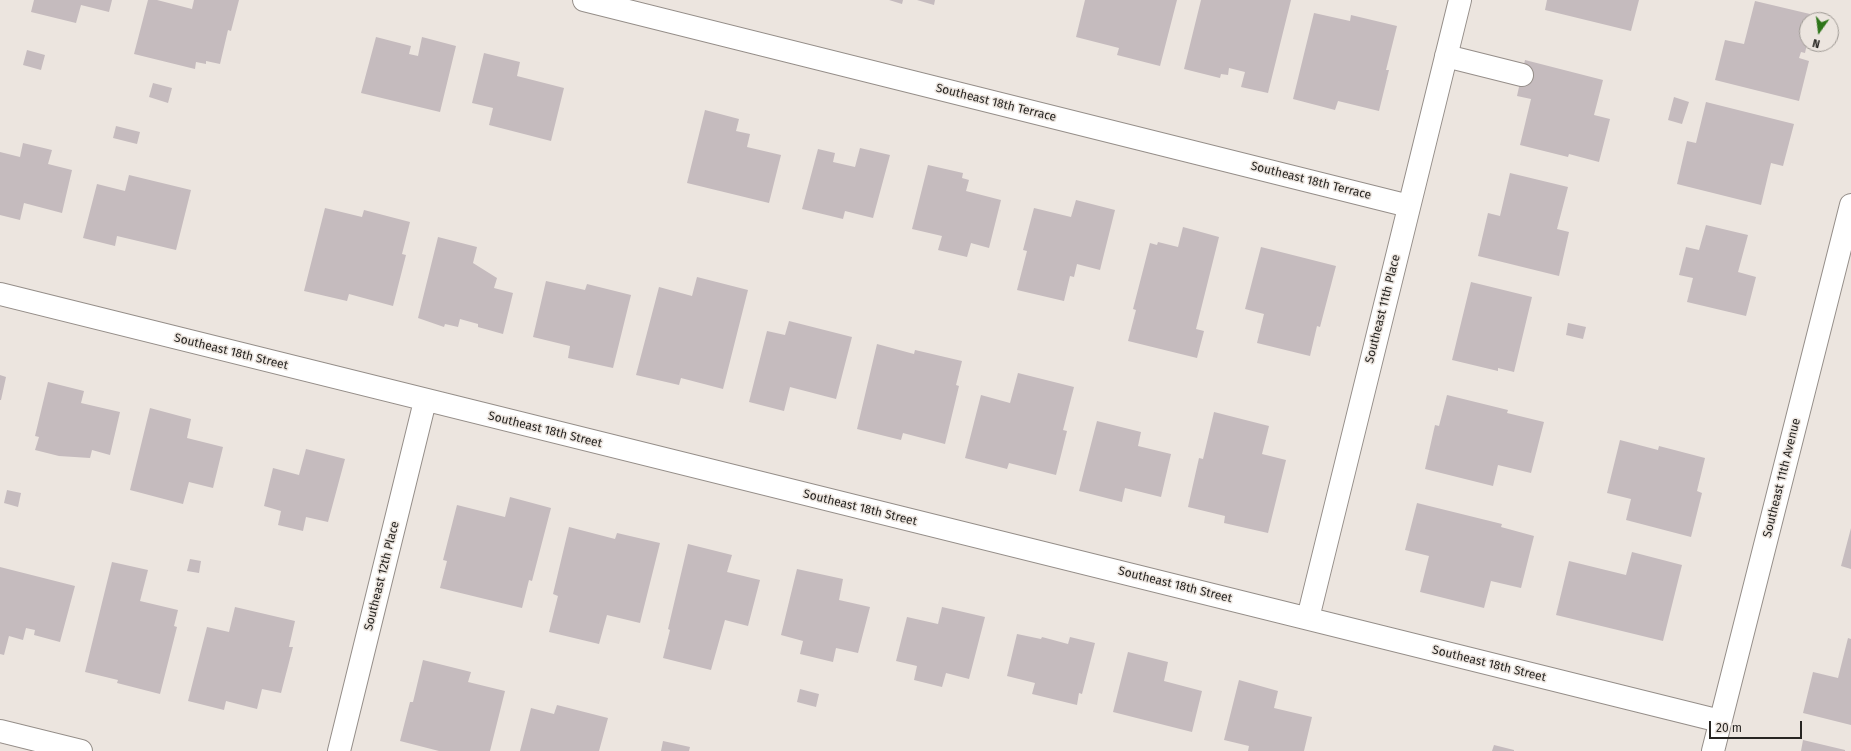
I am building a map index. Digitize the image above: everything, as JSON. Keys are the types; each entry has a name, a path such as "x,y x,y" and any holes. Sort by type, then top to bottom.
{"street":[{"name":"Southeast 18th Terrace","path":"584,0 1409,206"},
{"name":"Southeast 11th Place","path":"1308,618 1460,0"},
{"path":"1446,56 1522,75"},
{"name":"Southeast 11th Avenue","path":"1713,751 1851,205"},
{"name":"Southeast 18th Street","path":"0,294 425,401 1308,618 1720,722"},
{"name":"Southeast 12th Place","path":"339,751 425,401"},
{"path":"0,731 81,751"}],"building":[{"path":"34,0 112,0 109,12 81,5 76,23 31,12"},
{"path":"148,0 157,0 192,9 194,0 239,0 231,31 228,30 220,64 206,61 206,64 196,62 195,69 134,54"},
{"path":"889,0 903,0 902,4"},
{"path":"917,0 935,0 934,5"},
{"path":"1085,0 1177,0 1160,66 1117,55 1119,48 1076,37"},
{"path":"1201,0 1291,0 1268,93 1241,87 1245,72 1229,68 1228,75 1221,74 1220,78 1184,69"},
{"path":"1547,0 1639,0 1631,31 1545,10"},
{"path":"1755,1 1802,12 1799,12 1799,52 1801,52 1799,58 1809,61 1799,101 1715,80 1725,40 1744,44"},
{"path":"1314,13 1350,21 1351,15 1397,26 1386,70 1389,70 1379,111 1338,101 1335,110 1293,99"},
{"path":"376,37 411,46 409,54 418,56 422,37 456,46 440,112 361,93"},
{"path":"27,50 45,55 41,70 23,65"},
{"path":"484,53 520,62 517,76 564,88 551,141 489,125 493,108 472,103"},
{"path":"1525,60 1603,80 1594,115 1610,119 1599,162 1569,154 1568,157 1520,145 1531,99 1517,96"},
{"path":"153,83 172,88 168,103 149,97"},
{"path":"1674,97 1689,102 1682,124 1668,120"},
{"path":"1706,102 1794,124 1783,166 1771,163 1761,205 1677,184 1687,141 1696,143"},
{"path":"705,110 739,119 736,131 750,134 747,147 781,155 769,203 687,183"},
{"path":"116,126 140,132 137,144 113,138"},
{"path":"23,143 52,150 48,164 72,170 62,213 24,203 20,220 0,215 0,152 20,157"},
{"path":"860,148 890,155 873,218 845,211 843,219 802,209 818,149 835,153 833,162 855,167"},
{"path":"928,165 963,173 962,178 969,180 966,191 1001,200 989,248 971,243 967,257 938,250 942,236 912,229"},
{"path":"1510,173 1568,187 1557,229 1569,232 1559,276 1478,256 1488,213 1500,216"},
{"path":"129,175 191,190 176,250 117,236 115,246 83,238 97,184 125,191"},
{"path":"1076,200 1115,210 1100,270 1077,264 1074,277 1070,276 1064,301 1017,290 1027,251 1023,250 1034,208 1071,217"},
{"path":"325,208 362,217 364,210 410,222 402,254 406,255 393,306 349,294 347,301 304,291"},
{"path":"1706,225 1748,235 1738,272 1756,277 1746,316 1687,302 1693,278 1679,275 1686,247 1699,250"},
{"path":"1183,227 1219,237 1196,329 1204,331 1197,358 1128,341 1136,310 1133,309 1150,243 1157,245 1158,242 1178,247"},
{"path":"438,237 477,247 473,263 497,278 494,288 513,293 503,334 478,327 478,324 460,319 458,327 445,324 444,327 418,318"},
{"path":"1261,247 1336,266 1320,327 1317,326 1310,356 1257,343 1264,314 1245,309"},
{"path":"697,277 748,290 723,389 681,378 679,385 636,375 659,287 692,296"},
{"path":"546,281 585,290 587,284 631,295 613,368 568,358 570,346 533,337"},
{"path":"1471,282 1532,297 1514,372 1498,368 1498,371 1452,360"},
{"path":"789,321 852,337 836,399 790,387 784,411 749,402 767,331 785,335"},
{"path":"1568,323 1586,327 1583,339 1566,335"},
{"path":"877,344 914,354 915,350 962,361 956,385 959,386 945,444 903,433 901,440 857,429"},
{"path":"1018,373 1074,387 1063,430 1067,431 1056,475 1009,463 1007,469 965,458 981,395 1010,403"},
{"path":"0,375 6,377 1,400 0,400"},
{"path":"48,382 84,391 81,403 120,412 110,455 92,450 90,458 59,456 35,450 39,437 35,436"},
{"path":"1447,395 1508,410 1507,413 1544,422 1531,473 1498,465 1493,486 1425,469 1435,425 1439,426"},
{"path":"150,408 191,419 187,438 223,447 213,488 189,482 183,504 130,490"},
{"path":"1214,412 1269,426 1262,454 1286,460 1268,533 1224,523 1225,516 1188,507 1199,458 1203,459"},
{"path":"1097,421 1141,432 1138,446 1171,454 1161,497 1125,488 1122,502 1079,491"},
{"path":"1620,440 1658,450 1659,446 1705,458 1697,491 1702,493 1691,537 1626,520 1631,499 1607,493"},
{"path":"306,449 345,459 328,522 306,517 303,531 278,525 281,511 264,506 273,468 299,475"},
{"path":"7,490 21,493 18,507 4,503"},
{"path":"510,497 551,508 532,581 529,580 522,608 440,588 447,561 443,560 457,505 505,517"},
{"path":"1417,503 1502,524 1501,527 1534,536 1521,588 1491,581 1484,608 1420,592 1429,556 1405,550"},
{"path":"569,527 615,539 617,533 660,543 640,623 607,615 599,644 549,632 558,596 553,594"},
{"path":"1851,528 1851,569 1841,566"},
{"path":"688,544 732,555 727,572 760,580 748,626 725,620 711,670 663,658 670,630 668,629"},
{"path":"1632,552 1682,565 1663,641 1556,615 1569,561 1626,575"},
{"path":"190,559 201,561 199,573 187,571"},
{"path":"112,562 148,570 140,601 178,610 174,626 177,627 160,694 117,683 118,680 85,672"},
{"path":"0,567 75,586 60,642 34,635 35,630 26,628 23,640 9,636 4,655 0,654"},
{"path":"797,569 843,579 839,600 870,607 858,653 836,648 833,662 800,654 803,641 781,635"},
{"path":"235,607 295,621 289,647 293,647 281,693 262,689 257,709 226,701 224,710 188,701 207,627 229,632"},
{"path":"942,607 985,617 969,679 946,673 942,687 914,680 917,666 896,661 907,617 938,624"},
{"path":"1017,634 1041,639 1042,637 1068,644 1070,637 1095,643 1082,694 1079,693 1077,705 1032,694 1035,683 1007,676"},
{"path":"1848,638 1851,639 1851,725 1803,713 1813,672 1838,678"},
{"path":"1128,652 1168,662 1164,681 1202,691 1192,732 1113,712"},
{"path":"423,660 471,672 468,682 505,691 490,751 439,751 400,741 410,702 413,702"},
{"path":"1239,680 1278,691 1274,708 1312,717 1304,751 1248,751 1249,746 1224,740"},
{"path":"800,689 819,694 816,707 797,702"},
{"path":"557,705 608,718 599,751 520,751 531,708 554,714"},
{"path":"1803,740 1845,750 1845,751 1801,751"},
{"path":"663,741 690,747 689,751 661,751"},
{"path":"1494,745 1514,750 1514,751 1492,751"}]}
